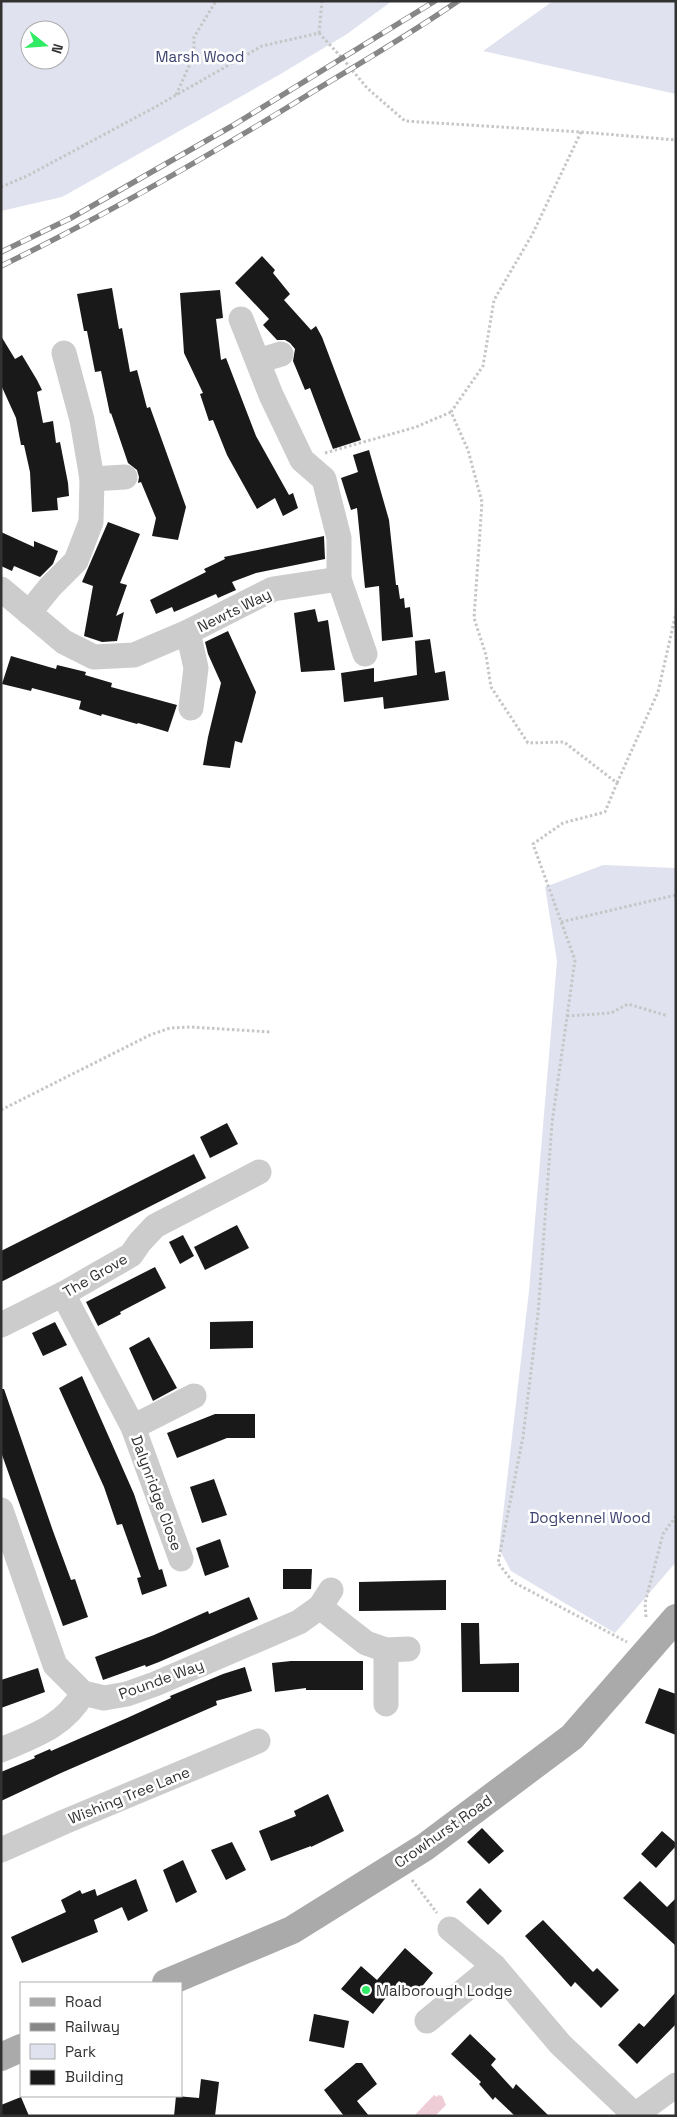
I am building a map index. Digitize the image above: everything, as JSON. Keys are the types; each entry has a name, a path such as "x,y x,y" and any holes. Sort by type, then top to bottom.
{"main road":[{"name":"Crowhurst Road","path":"168,1982 292,1930 426,1847 572,1737 676,1618"},
{"path":"1,2056 20,2048"}],"street":[{"path":"242,320 302,460 324,479 339,538 339,579 365,654"},
{"path":"29,613 50,587 76,561 90,522 92,479 82,420 64,353"},
{"path":"258,361 281,354"},
{"path":"92,479 125,477"},
{"name":"Newts Way","path":"1,589 64,642 94,658 134,655 188,632 273,590 339,579"},
{"name":"Newts Way","path":"188,632 196,668 191,708"},
{"name":"The Grove","path":"1,1325 63,1294 131,1255 155,1226 259,1172"},
{"name":"Dalynridge Close","path":"63,1294 133,1427 181,1560"},
{"name":"Dalynridge Close","path":"133,1427 194,1396"},
{"path":"1,1510 56,1665 83,1693 76,1705 58,1723 1,1750"},
{"name":"Pounde Way","path":"83,1693 104,1698 137,1691 291,1626 326,1598 366,1643 397,1649 386,1704"},
{"name":"Wishing Tree Lane","path":"1,1850 258,1741"},
{"path":"450,1929 494,1966 560,2044 636,2115 676,2085"},
{"path":"426,2021 494,1966"}],"path":[{"path":"175,96 194,55 194,38 216,1"},
{"path":"318,33 322,1"},
{"path":"1,187 27,176 175,96 262,46 318,33"},
{"path":"318,33 367,88 405,122 581,132 676,140"},
{"path":"302,460 416,427 451,412 483,366 494,300 532,235 581,132"},
{"path":"451,412 468,450 482,502 474,618 486,655 491,687 528,743 564,742 618,783"},
{"path":"676,613 658,692 605,812 563,824 533,844 575,960 552,1123 538,1314 525,1418 498,1563 513,1582 646,1652 645,1603 663,1534 676,1516"},
{"path":"561,922 676,895"},
{"path":"567,1016 611,1013 628,1004 668,1016"},
{"path":"1,1110 150,1035 170,1028 190,1027 271,1032"},
{"path":"400,1863 450,1929"}],"green space":[{"name":"Marsh Wood","path":"1,1 392,1 347,34 279,75 62,197 1,211"},
{"path":"553,1 676,1 676,94 483,51"},
{"name":"Dogkennel Wood","path":"603,865 676,868 676,1562 615,1633 511,1571 499,1549 529,1291 557,961 545,887"}],"shaded area":[{"path":"434,2095 437,2097 438,2095 442,2096 446,2105 435,2116 414,2116"}],"building":[{"path":"262,256 275,270 273,273 290,294 284,300 311,330 316,326 322,337 361,440 333,449 310,388 305,390 293,361 295,349 285,340 277,340 263,325 269,319 235,283"},
{"path":"112,288 119,329 122,328 130,372 137,370 147,408 150,407 186,507 178,540 152,536 156,518 141,482 138,483 137,470 128,463 110,414 101,371 95,372 87,331 84,331 77,294"},
{"path":"220,290 223,318 216,319 221,360 226,358 256,436 289,495 293,493 298,508 283,516 275,498 257,509 227,455 213,420 209,421 200,394 203,393 184,353 180,293"},
{"path":"1,336 15,359 22,355 37,380 42,390 37,392 43,423 53,421 56,443 60,442 69,496 57,498 58,510 32,512 30,472 24,445 21,445 16,418 1,385"},
{"path":"369,450 389,520 396,585 398,585 400,599 404,598 405,608 410,607 413,637 382,641 379,586 365,588 357,508 351,510 341,478 358,472 353,455"},
{"path":"108,522 140,534 120,583 127,585 116,616 124,612 117,641 102,642 84,636 93,586 82,582"},
{"path":"1,532 34,547 34,541 58,551 53,564 40,577 14,566 12,571 1,566"},
{"path":"324,536 325,559 256,573 232,582 236,590 218,598 216,594 174,612 172,607 156,614 150,600 206,572 204,569 225,559 224,557"},
{"path":"315,609 318,622 328,620 335,670 301,672 294,613"},
{"path":"228,631 256,692 242,743 235,741 230,768 203,765 221,683 208,654 205,642"},
{"path":"430,639 435,673 445,671 449,700 384,709 383,697 344,702 341,673 374,668 374,682 417,675 415,641"},
{"path":"11,656 56,669 57,665 86,672 85,675 112,683 111,687 177,705 168,732 79,709 81,701 32,688 31,691 2,684"},
{"path":"227,1123 238,1144 210,1158 200,1137"},
{"path":"194,1154 206,1178 1,1282 1,1251"},
{"path":"237,1225 249,1248 205,1270 194,1247"},
{"path":"183,1235 194,1256 180,1264 169,1242"},
{"path":"155,1267 166,1288 98,1326 86,1302"},
{"path":"253,1321 253,1348 210,1349 210,1322"},
{"path":"55,1322 67,1345 43,1356 32,1333"},
{"path":"149,1337 177,1388 153,1401 129,1348"},
{"path":"82,1376 134,1494 159,1570 162,1569 167,1586 142,1595 137,1578 141,1577 122,1524 117,1525 104,1487 59,1388"},
{"path":"1,1389 4,1389 71,1580 75,1579 88,1617 63,1626 1,1452"},
{"path":"215,1414 255,1414 255,1438 227,1438 177,1458 167,1433"},
{"path":"214,1479 227,1515 202,1523 190,1487"},
{"path":"220,1539 229,1567 205,1576 196,1548"},
{"path":"283,1569 312,1569 311,1589 283,1589"},
{"path":"446,1580 446,1610 359,1611 359,1582"},
{"path":"249,1597 258,1619 159,1662 103,1680 95,1657 154,1635 208,1611 209,1614"},
{"path":"461,1623 479,1623 480,1664 519,1663 519,1692 462,1692"},
{"path":"291,1661 363,1661 363,1690 306,1690 306,1688 275,1692 272,1663"},
{"path":"245,1667 252,1691 216,1701 217,1705 1,1801 1,1772 35,1758 34,1756 50,1749 51,1751 127,1718 171,1698 170,1696"},
{"path":"38,1668 45,1692 1,1708 1,1680"},
{"path":"659,1688 676,1694 676,1735 645,1723"},
{"path":"328,1794 344,1831 311,1847 271,1861 259,1831 296,1816 294,1811"},
{"path":"482,1828 504,1851 489,1864 467,1842"},
{"path":"662,1831 676,1843 676,1846 656,1868 641,1854"},
{"path":"232,1842 246,1870 226,1880 211,1850"},
{"path":"183,1860 197,1892 176,1903 163,1870"},
{"path":"136,1879 148,1911 128,1921 122,1907 94,1920 98,1932 22,1963 11,1937 66,1912 61,1900 80,1890 82,1894 95,1889 97,1896"},
{"path":"640,1881 667,1907 676,1898 676,1946 623,1898"},
{"path":"480,1888 502,1911 488,1925 466,1902"},
{"path":"543,1920 593,1972 597,1968 619,1990 601,2008 575,1982 571,1987 525,1936"},
{"path":"405,1948 433,1973 415,1995 399,1981 373,2014 341,1989 361,1966 377,1980"},
{"path":"676,1992 676,2024 637,2064 618,2045 639,2023 644,2027"},
{"path":"314,2014 349,2021 344,2048 309,2041"},
{"path":"470,2034 496,2059 491,2065 513,2089 516,2084 549,2116 515,2116 495,2097 493,2100 479,2084 481,2082 451,2054"},
{"path":"356,2063 362,2063 377,2084 357,2101 369,2116 344,2116 324,2090"},
{"path":"201,2079 219,2082 215,2116 174,2116 176,2097 199,2098"},
{"path":"21,2097 29,2116 1,2116 1,2105"}],"railway":[{"path":"1,252 71,218 232,126 435,1"},
{"path":"1,266 118,206 194,163 383,50 458,1"}],"place":[{"name":"Malborough Lodge","path":"366,1990"}]}
